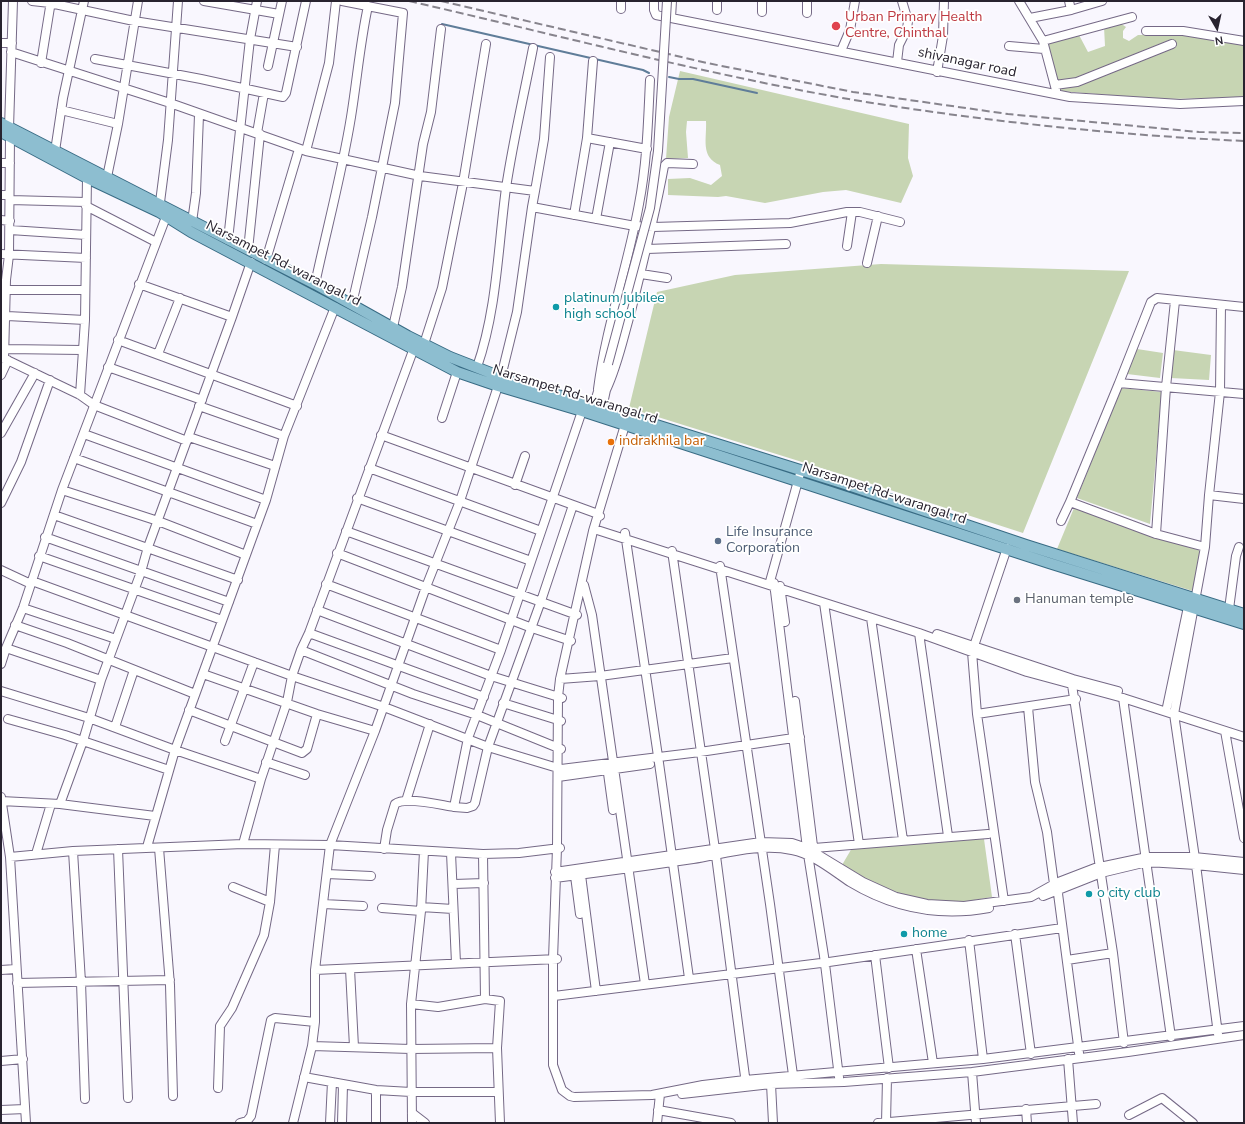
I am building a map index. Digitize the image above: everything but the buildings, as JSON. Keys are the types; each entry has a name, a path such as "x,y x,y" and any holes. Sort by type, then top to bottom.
{"main road":[{"name":"Narsampet Rd-warangal rd","path":"5,130 56,151 107,177 191,232 251,262 457,372 499,382 800,470 1244,614"},
{"name":"Narsampet Rd-warangal rd","path":"5,130 87,178 161,211 192,222 314,284 424,344 477,367 499,382"},
{"name":"Narsampet Rd-warangal rd","path":"594,411 627,426 1244,624"}],"street":[{"path":"1,375 6,349 6,290 4,280 5,255 10,230 5,220 10,163 5,130 12,43 13,1"},
{"path":"32,1 84,5 134,21 175,26 298,47"},
{"path":"107,177 118,124 138,1"},
{"path":"1,664 15,625 23,608 45,537 62,490 156,242 161,211 178,1"},
{"path":"204,1 220,2 279,14"},
{"path":"228,240 250,39 257,1"},
{"path":"268,66 282,1"},
{"path":"95,59 245,88 281,98 285,96 298,47 306,1"},
{"path":"266,260 329,63 336,1"},
{"path":"342,1 402,13 395,103 372,217 352,304"},
{"name":"shivanagar road","path":"654,1 654,10 656,15 1057,95 1180,104 1244,101"},
{"path":"454,807 468,738 501,650 541,531 553,499 594,411 602,389 650,208 658,151 667,1"},
{"path":"671,18 672,1"},
{"path":"717,1 717,10"},
{"path":"762,1 762,12"},
{"path":"807,1 807,13"},
{"path":"841,52 850,30 855,1"},
{"path":"897,62 899,46 907,29 908,21 902,1"},
{"path":"937,72 943,36 944,1"},
{"path":"1019,1 1044,45 1057,95"},
{"path":"1069,1 1071,10"},
{"path":"1030,18 1071,10 1102,1"},
{"path":"41,63 50,2"},
{"path":"56,151 61,110 84,5"},
{"path":"314,284 343,160 368,6"},
{"path":"1009,46 1044,45 1132,17"},
{"path":"393,327 402,287 424,144 431,112 441,29"},
{"path":"1146,31 1183,31 1244,41"},
{"path":"1,43 12,43"},
{"path":"424,344 442,288 464,183 486,44"},
{"path":"1055,85 1077,82 1172,44"},
{"path":"477,367 486,341 501,238 506,188 532,48"},
{"path":"11,52 41,63 170,103 259,133 302,150 420,176 464,183 535,191"},
{"path":"293,1123 312,1046 315,970 330,845 375,731 426,587 460,501 499,382 517,312 532,207 544,139 550,57"},
{"path":"574,215 587,138 593,61"},
{"path":"602,389 602,360 635,226 647,149 650,80"},
{"path":"248,250 264,93"},
{"path":"61,110 118,124"},
{"path":"192,222 196,192 199,114"},
{"path":"587,138 647,149"},
{"path":"596,219 610,142"},
{"path":"1,162 10,163"},
{"path":"602,389 616,366 653,227 665,164 693,164"},
{"path":"80,395 85,320 87,178"},
{"path":"7,197 86,204 156,242"},
{"path":"532,207 635,226 653,227 790,223 852,212 878,216 900,222"},
{"path":"847,246 852,212"},
{"path":"867,263 878,216"},
{"path":"10,230 86,235"},
{"path":"647,249 786,244"},
{"path":"5,255 86,258"},
{"path":"60,804 83,741 101,680 124,614 141,572 148,547 251,262"},
{"path":"641,274 667,278"},
{"path":"139,284 232,317"},
{"path":"6,290 85,290"},
{"path":"158,354 180,298"},
{"path":"1061,521 1151,302 1158,298 1175,301 1244,307"},
{"path":"1156,534 1166,388 1175,301"},
{"path":"1216,1039 1172,710 1193,597 1205,547 1220,392 1221,305"},
{"path":"147,847 175,750 266,500 284,436 335,307"},
{"path":"5,312 85,320"},
{"path":"118,340 297,406"},
{"path":"243,844 266,762 286,702 292,676 414,348"},
{"path":"6,349 82,350"},
{"path":"4,359 80,395 94,405 188,439 276,466"},
{"path":"108,367 284,436"},
{"path":"442,418 457,372"},
{"path":"1,433 35,373"},
{"path":"1,503 21,462 50,380"},
{"path":"1119,383 1244,394"},
{"path":"627,426 597,523 561,679 555,959 558,1066 556,1076 562,1090 570,1096 657,1096 796,1075 887,1068 1076,1049 1244,1026"},
{"path":"84,434 266,500"},
{"path":"381,435 553,499 573,505 597,523 625,536 720,568 775,584 972,650 1026,672 1172,710 1244,737"},
{"path":"515,485 526,456"},
{"path":"74,458 257,524"},
{"path":"369,468 541,531"},
{"path":"800,470 799,482 775,584 841,1071 841,1082"},
{"path":"62,490 158,521 246,555"},
{"path":"1209,495 1244,500"},
{"path":"357,498 531,561"},
{"path":"1070,502 1156,534 1205,547"},
{"path":"384,849 387,830 395,804 406,801 467,808 473,806 475,803 488,747 532,628 573,505"},
{"path":"54,515 238,580"},
{"path":"576,614 584,585 597,523"},
{"path":"346,531 576,614"},
{"path":"625,536 670,859 688,976"},
{"path":"45,537 229,602"},
{"path":"1229,609 1236,556 1239,547"},
{"path":"1002,901 988,834 973,714 972,650 1008,548"},
{"path":"672,552 717,852 748,1083"},
{"path":"337,554 511,618 532,628 570,640"},
{"path":"39,556 222,620"},
{"path":"720,568 733,658 749,747 798,1084"},
{"path":"1,570 292,676 384,707 560,773 702,755 797,740"},
{"path":"326,584 501,650"},
{"path":"775,584 824,603 972,650 1073,679 1244,732"},
{"path":"584,585 592,615 610,766 643,983"},
{"path":"824,603 859,844"},
{"path":"23,608 116,639"},
{"path":"317,610 491,676 560,698"},
{"path":"871,618 903,840"},
{"path":"15,625 195,694"},
{"path":"309,633 484,697"},
{"path":"919,633 948,836"},
{"path":"6,648 101,680"},
{"path":"301,650 391,685 477,715 496,724 560,748"},
{"path":"972,650 977,714 1002,901"},
{"path":"561,679 600,676 733,658"},
{"path":"225,741 232,726 254,662"},
{"path":"115,727 134,670"},
{"path":"203,674 317,714 375,731"},
{"path":"1072,685 1076,699 1098,870 1111,953 1121,1043"},
{"path":"1,691 89,718 175,750 261,779"},
{"path":"1123,698 1170,1037"},
{"path":"977,714 1076,699"},
{"path":"503,703 559,720"},
{"path":"1028,707 1035,782 1047,832 1076,1049"},
{"path":"189,710 273,742 304,752 307,749 317,714"},
{"path":"8,719 83,741 169,770"},
{"path":"406,801 430,724"},
{"path":"1225,731 1244,838"},
{"path":"266,762 305,775"},
{"path":"1,797 3,819 10,857 26,1123"},
{"path":"1,801 60,804 155,816"},
{"path":"36,854 51,804"},
{"path":"557,875 763,845 812,853 859,844 988,834"},
{"path":"10,857 72,851 243,844 330,845 483,854 519,853 558,848"},
{"path":"218,1088 220,1026 232,1008 264,935 270,902 275,845"},
{"path":"159,848 170,980 173,1096"},
{"path":"118,849 128,1098"},
{"path":"72,851 81,982 85,1099"},
{"path":"412,1123 411,1004 421,909 424,851"},
{"path":"451,853 454,884 453,909 456,963"},
{"path":"812,853 860,888 894,903 926,910 965,913 1034,900 1055,888"},
{"path":"812,853 863,882 896,897 927,904 964,906 1031,897 1098,870 1145,860 1244,862"},
{"path":"483,854 485,999"},
{"path":"1193,861 1244,870"},
{"path":"557,875 578,875 624,865"},
{"path":"326,874 371,876"},
{"path":"578,875 593,989"},
{"path":"454,884 484,883"},
{"path":"233,887 270,902"},
{"path":"323,904 363,906"},
{"path":"382,908 453,909"},
{"path":"556,994 780,964 918,949 966,940 1060,928"},
{"path":"1060,928 1067,960 1076,1049 1074,1058 1072,1123"},
{"path":"1013,934 1029,1054"},
{"path":"966,940 981,1059"},
{"path":"918,949 935,1063"},
{"path":"1067,960 1111,953"},
{"path":"872,955 887,1068"},
{"path":"315,970 555,959"},
{"path":"1,970 16,969"},
{"path":"350,969 354,1047"},
{"path":"18,983 170,980"},
{"path":"411,1004 438,1007 485,999 499,1000 501,1003 498,1048 500,1123"},
{"path":"240,1123 247,1121 251,1116 270,1020 275,1018 314,1022"},
{"path":"748,1083 798,1084 841,1082 972,1072 1244,1035"},
{"path":"312,1046 498,1048"},
{"path":"1,1061 23,1060"},
{"path":"972,1072 976,1123"},
{"path":"304,1077 376,1090 411,1092 498,1092"},
{"path":"886,1123 888,1078"},
{"path":"330,1123 332,1082"},
{"path":"771,1084 773,1123"},
{"path":"342,1123 343,1085"},
{"path":"376,1090 376,1123"},
{"path":"657,1096 657,1123"},
{"path":"1130,1115 1162,1098 1193,1123"},
{"path":"878,1123 928,1121 975,1114 1096,1104"},
{"path":"1,1110 25,1109"},
{"path":"1026,1109 1027,1123"},
{"path":"658,1110 689,1120 731,1123"},
{"path":"412,1113 425,1123"}],"green space":[{"path":"1120,23 1126,27 1123,31 1123,38 1129,41 1138,35 1191,34 1234,41 1244,46 1244,98 1159,99 1059,91 1048,42 1079,35 1088,52 1105,46 1104,27"},
{"path":"680,71 909,124 908,158 913,176 901,203 846,190 823,192 765,203 726,196 668,195 668,179 690,178 711,185 722,176 720,165 714,162 707,152 706,121 687,121 686,132 688,158 666,159 669,117"},
{"path":"881,264 1129,271 1023,533 629,408 657,292 735,275"},
{"path":"1137,349 1163,353 1160,378 1127,374"},
{"path":"1173,350 1211,355 1209,380 1171,378"},
{"path":"1121,388 1162,392 1150,524 1077,498"},
{"path":"1074,508 1201,551 1196,592 1057,549"},
{"path":"984,839 992,897 952,904 895,894 866,881 842,865 852,848"}],"waterway":[{"path":"442,24 643,70 649,73"},
{"path":"669,77 693,79 757,93"}],"railway":[{"path":"409,1 631,54 798,90 854,100 1000,121 1097,131 1244,141"},
{"path":"441,1 707,63 853,92 1008,114 1199,132 1244,133"}],"place":[{"name":"Urban Primary Health Centre, Chinthal","path":"836,26"},
{"name":"platinum jubilee high school","path":"556,307"},
{"name":"indrakhila bar","path":"611,442"},
{"name":"Life Insurance Corporation","path":"718,541"},
{"name":"Hanuman temple","path":"1017,600"},
{"name":"o city club","path":"1089,894"},
{"name":"home","path":"904,934"}]}
